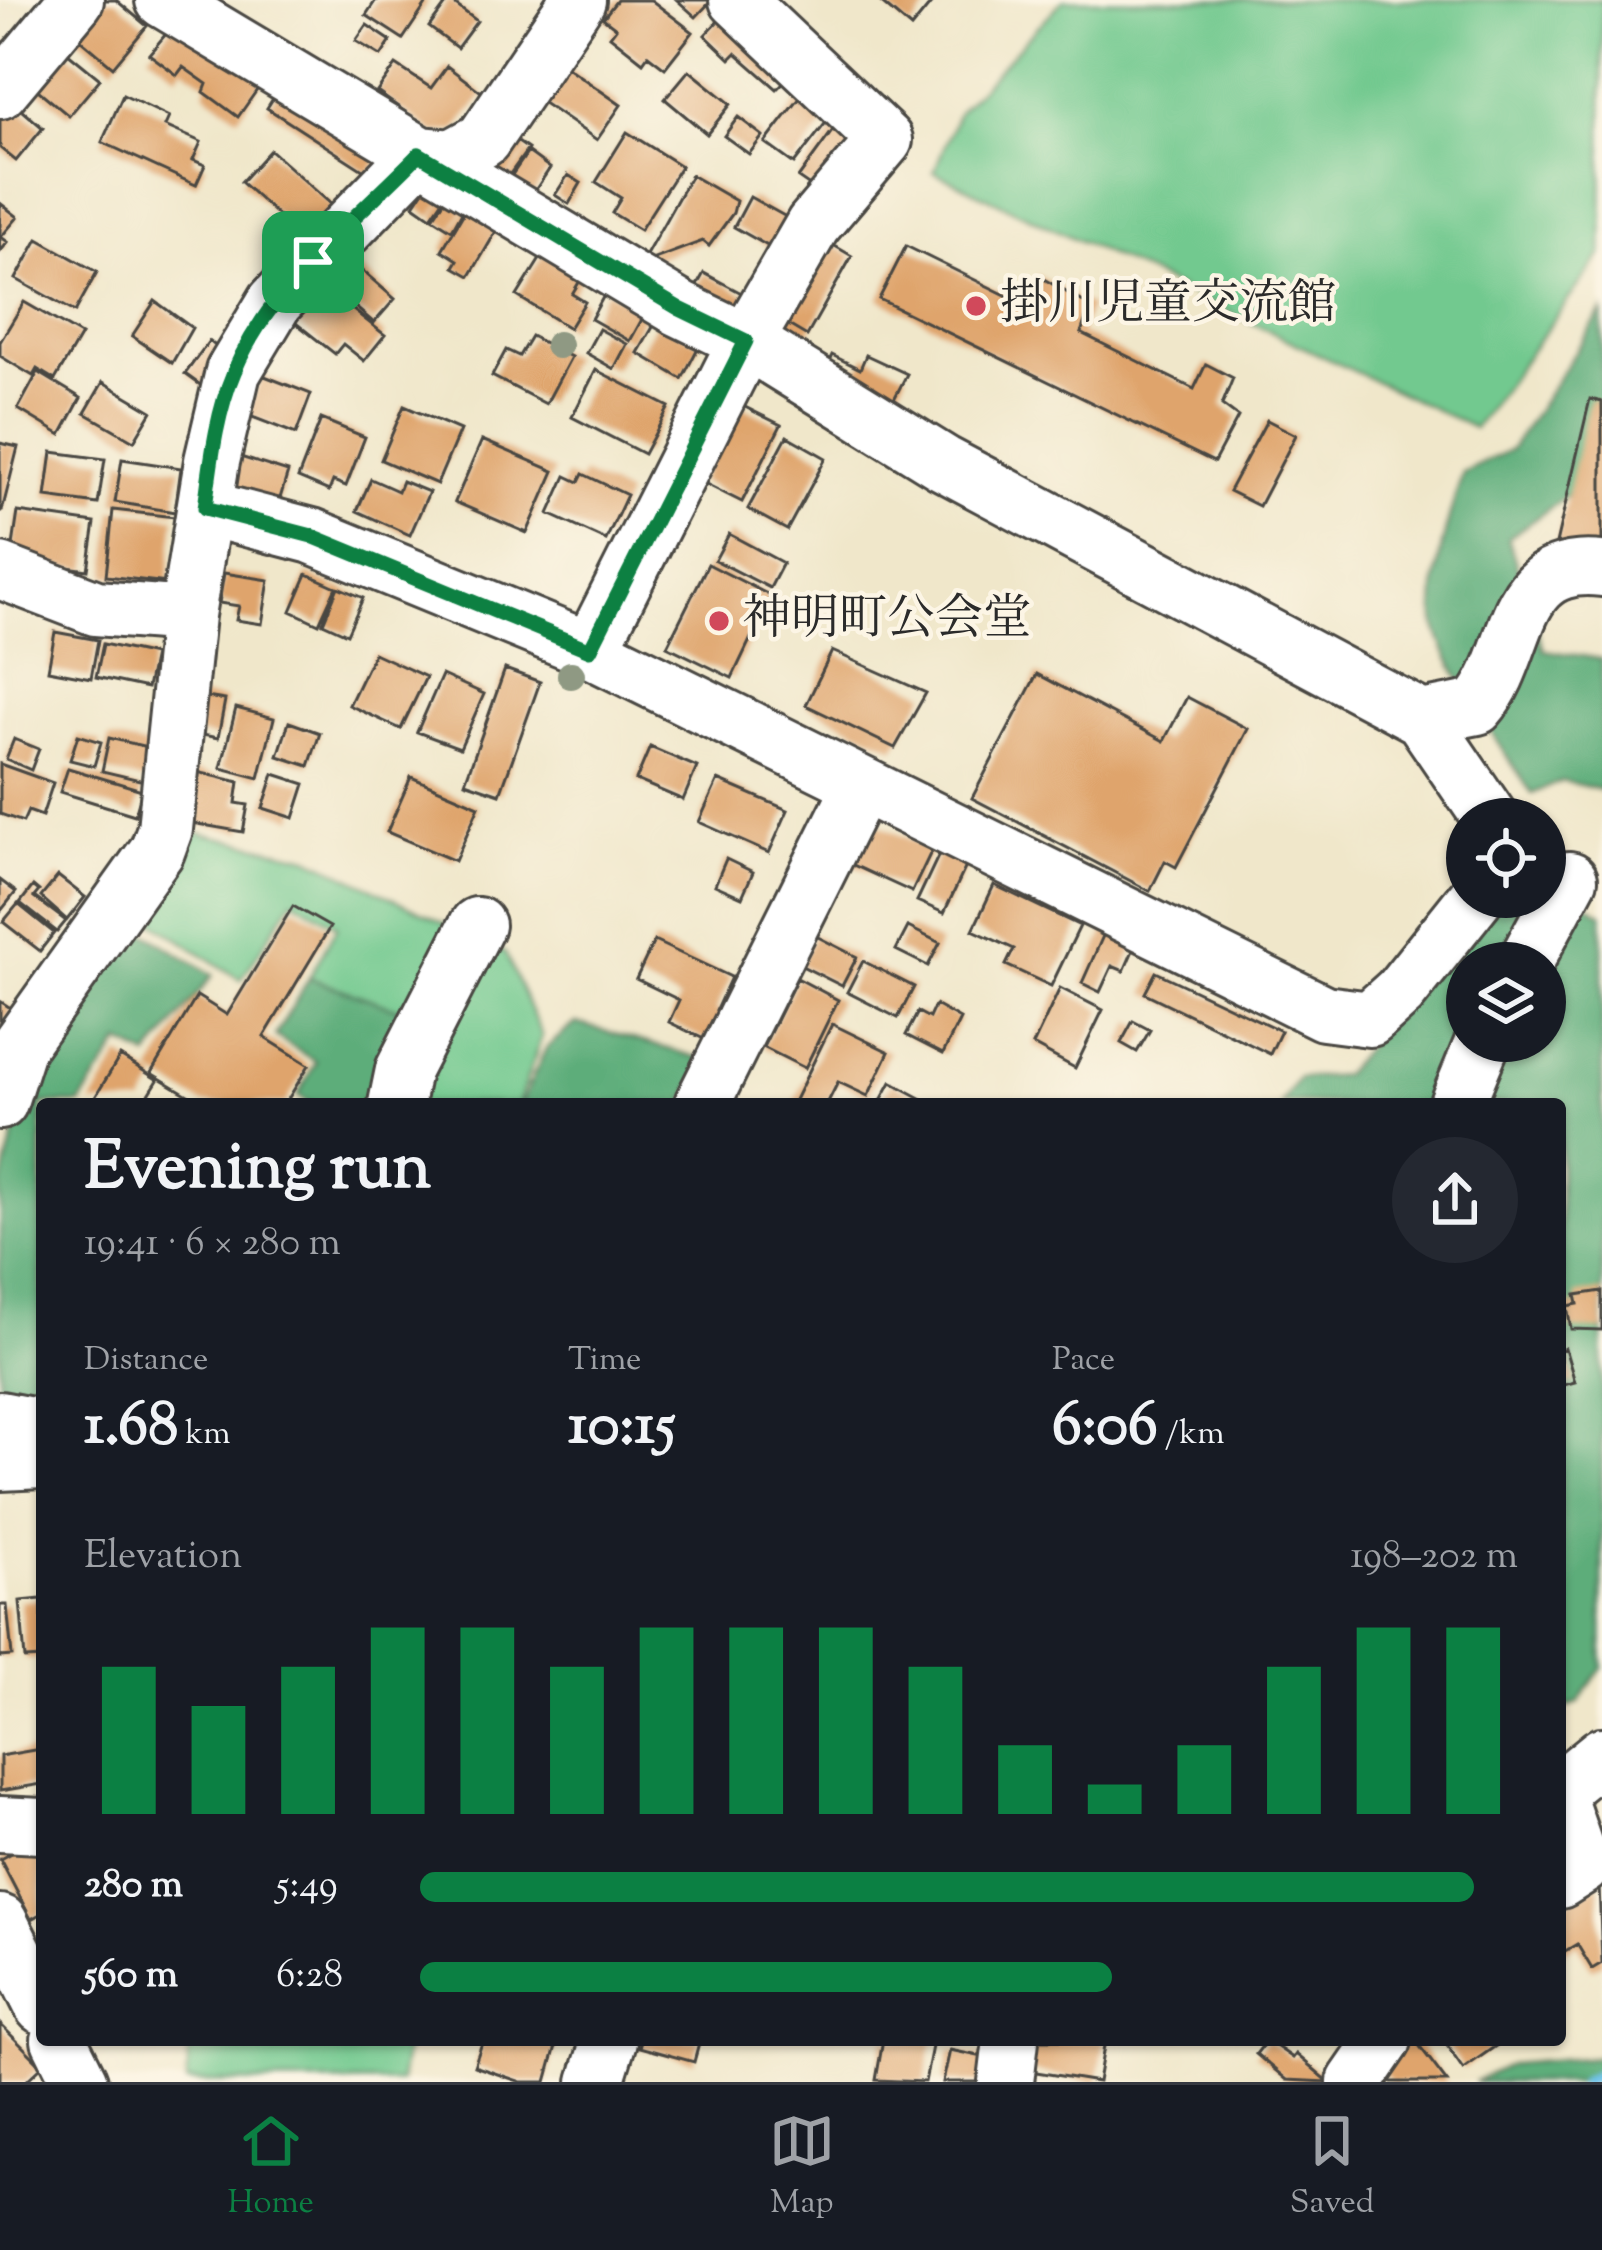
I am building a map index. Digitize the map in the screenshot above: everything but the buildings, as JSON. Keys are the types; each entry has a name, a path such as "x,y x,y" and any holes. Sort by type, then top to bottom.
{"street":[{"path":"0,91 76,0"},
{"path":"163,0 680,309 746,341 943,463 1422,718 1477,798"},
{"path":"419,154 452,158 483,140 578,0"},
{"path":"590,650 746,341 813,225 884,140 737,0"},
{"path":"0,1102 9,1041 157,851 172,804 187,615 221,411 252,337 275,302 419,154"},
{"path":"205,508 312,536 590,650 1324,1013 1370,1019 1400,992 1460,918"},
{"path":"1422,718 1477,706 1508,655 1510,628 1549,578 1568,566 1602,569"},
{"path":"0,572 96,608 187,615"},
{"path":"705,1098 861,785"},
{"path":"1537,942 1572,880"},
{"path":"398,1098 403,1070 477,925"},
{"path":"1459,1098 1474,1062"},
{"path":"0,1419 36,1426"},
{"path":"0,1463 36,1461"},
{"path":"1566,1784 1602,1755"},
{"path":"1566,1821 1582,1868 1566,1877"},
{"path":"0,1824 36,1826"},
{"path":"0,1922 36,1994"},
{"path":"62,2046 80,2082"},
{"path":"596,2082 607,2046"},
{"path":"1006,2082 1010,2046"},
{"path":"1355,2082 1380,2046"}],"green space":[{"path":"1063,0 1602,0 1602,254 1474,428 934,172 958,112"},
{"path":"1602,311 1602,451 1568,495 1508,538 1544,650 1602,659 1602,790 1562,781 1532,794 1439,637 1434,604 1438,566 1463,473 1511,449"},
{"path":"186,830 309,857 505,953 542,1036 520,1098 409,1098 404,1011 309,978 337,926 293,899 241,980 135,910"},
{"path":"1566,892 1602,913 1602,1667 1578,1703 1566,1707 1566,1098 1285,1098 1298,1078 1343,1075 1446,952 1446,1062 1566,1062 1566,942 1454,942 1474,918 1566,918"},
{"path":"128,922 213,975 149,1057 121,1043 84,1098 36,1098 36,1451 0,1443 0,1191 38,1045"},
{"path":"309,978 404,1011 409,1098 302,1098 298,1095 316,1062 275,1036"},
{"path":"576,1023 707,1060 687,1098 524,1098 546,1048"},
{"path":"189,2046 406,2046 400,2082 187,2082"},
{"path":"1599,2057 1597,2082 1474,2082 1510,2064"}],"waterway":[{"path":"1583,2082 1602,2073"}],"place":[{"name":"掛川児童交流館","path":"976,306"},
{"name":"神明町公会堂","path":"719,621"}],"route":[{"path":"419,154 680,309 746,341 590,650 312,536 205,508 221,411 233,372 275,302 313,262 419,154"}]}
